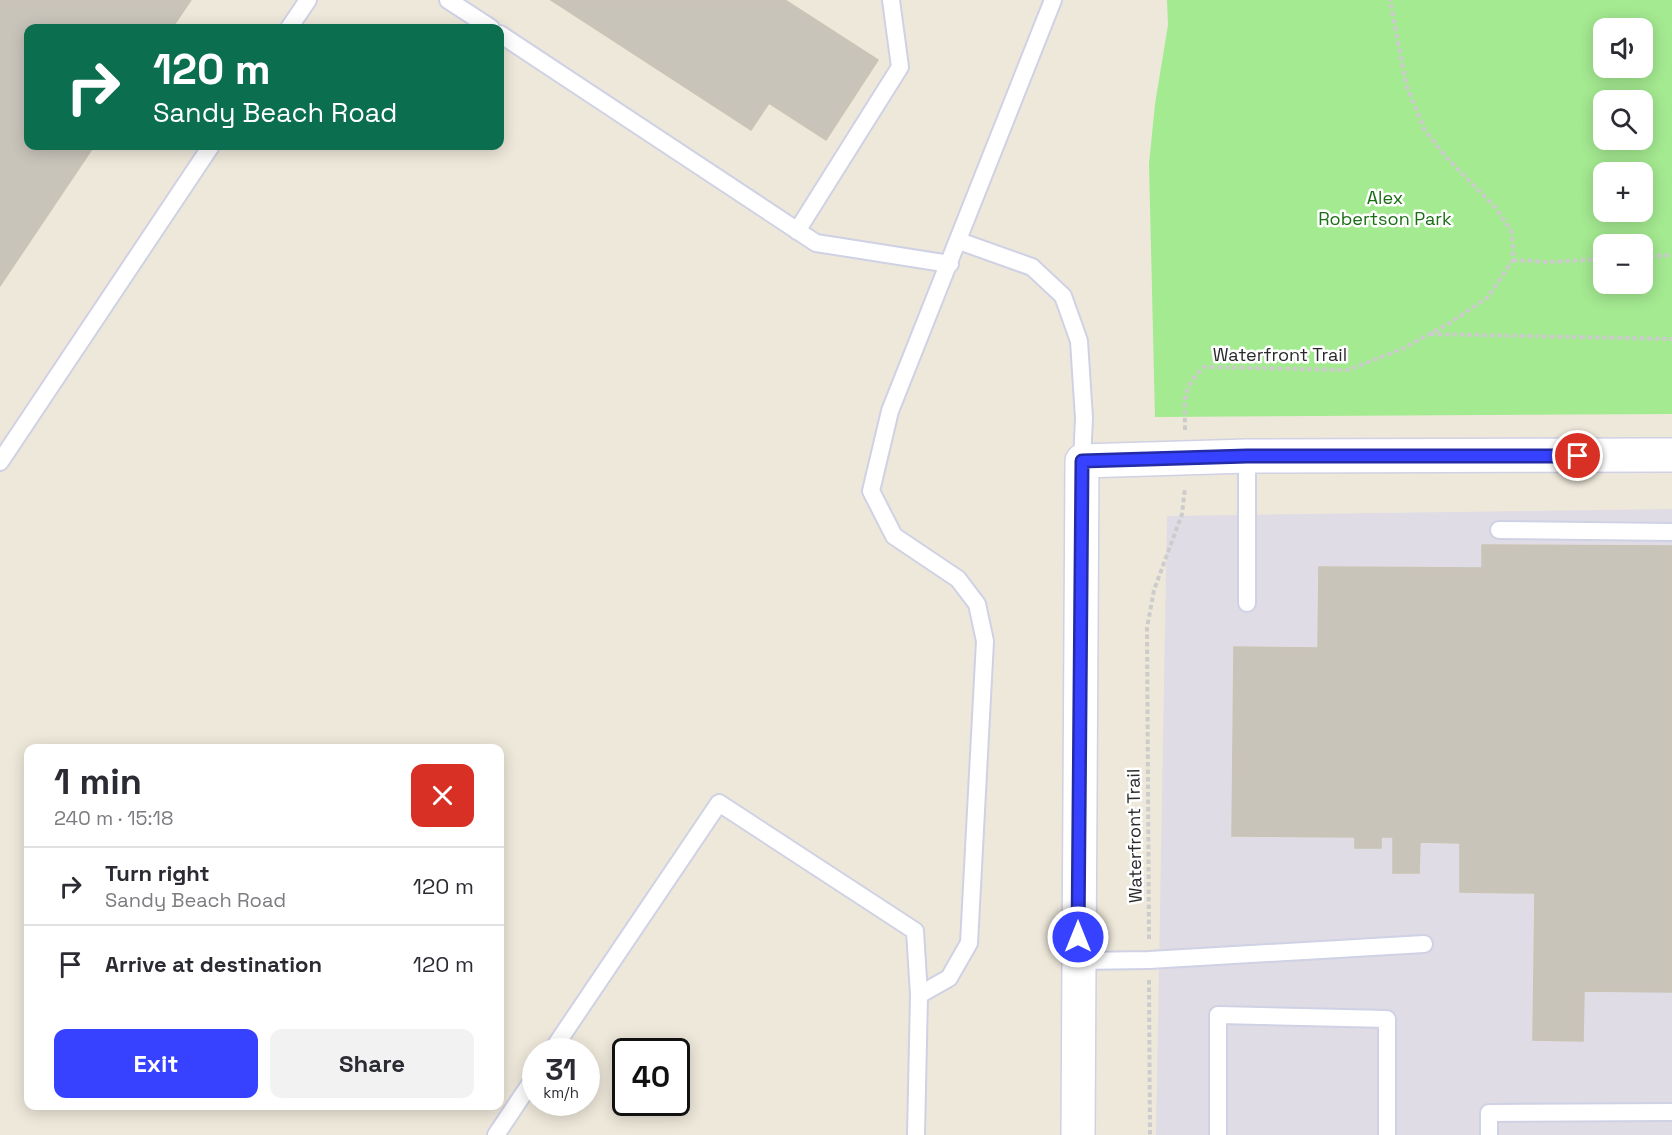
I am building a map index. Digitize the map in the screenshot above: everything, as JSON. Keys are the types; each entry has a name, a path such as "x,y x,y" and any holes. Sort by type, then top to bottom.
{"street":[{"path":"1078,1135 1082,461 1247,456 1672,455"}],"lane":[{"path":"292,24 308,0"},
{"path":"448,0 485,24"},
{"path":"797,231 900,67 891,0"},
{"path":"919,995 949,978 969,943 985,641 977,604 958,579 894,536 872,491 890,411 1053,0"},
{"path":"504,37 816,243 950,264"},
{"path":"0,462 208,150"},
{"path":"959,241 1032,267 1063,296 1079,340 1084,418 1082,461"},
{"path":"1247,456 1247,603"},
{"path":"1499,530 1672,532"},
{"path":"560,1038 719,803 915,931 919,995 916,1135"},
{"path":"1078,961 1149,960 1424,944"},
{"path":"1218,1135 1218,1015 1387,1018 1387,1135"},
{"path":"496,1135 522,1096"},
{"path":"1489,1135 1489,1113 1672,1112"}],"path":[{"path":"1390,0 1406,84 1424,129 1445,156 1495,207 1510,230 1513,260 1548,262 1593,260"},
{"path":"1653,256 1672,255"},
{"name":"Waterfront Trail","path":"1150,1135 1147,628 1154,590 1185,501 1185,392 1195,375 1204,367 1348,370 1402,349 1488,297 1513,260"},
{"path":"1429,334 1672,339"}],"shaded area":[{"path":"1672,509 1672,1135 1156,1135 1167,516"}],"green space":[{"name":"Alex Robertson Park","path":"1167,0 1672,0 1672,414 1155,417 1149,164 1155,104 1168,25"}],"building":[{"path":"0,0 191,0 175,24 24,24 24,150 91,150 0,286"},
{"path":"551,0 785,0 878,60 826,140 769,103 751,130"},
{"path":"1482,545 1672,546 1672,992 1584,991 1583,1041 1533,1040 1535,893 1460,892 1460,843 1420,842 1419,873 1393,873 1393,837 1381,837 1381,848 1355,848 1355,837 1232,836 1234,647 1318,648 1319,567 1482,568"}],"route":[{"path":"1078,937 1082,461 1247,456 1578,456"}]}
